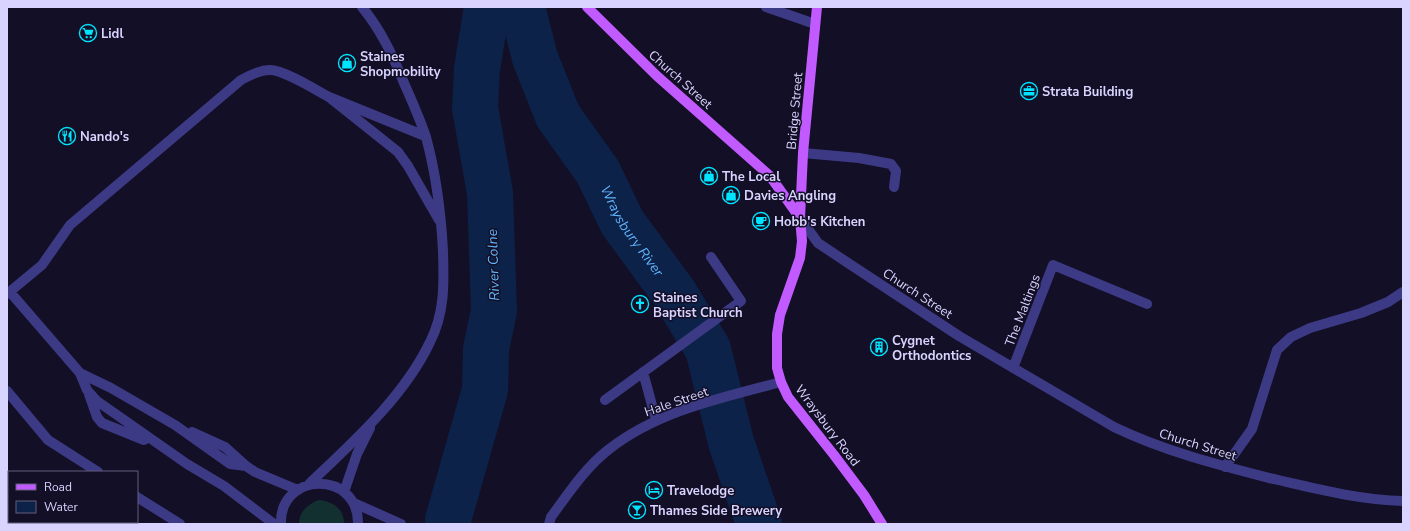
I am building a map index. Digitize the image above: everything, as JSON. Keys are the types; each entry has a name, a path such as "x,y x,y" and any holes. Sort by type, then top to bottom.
{"main road":[{"name":"Church Street","path":"587,7 657,76 770,176 800,218"},
{"name":"Bridge Street","path":"800,218 803,153 817,7"},
{"name":"Wraysbury Road","path":"800,218 802,241 800,258 780,315 777,334 777,368 780,382 788,397 834,455 882,524"}],"street":[{"path":"281,524 284,507 290,498 298,490 309,484 357,438 406,382 420,361 439,320 443,300 444,278 442,226 434,174 425,136 391,50 362,7"},
{"path":"766,7 815,24"},
{"path":"163,447 102,423 97,417 80,373 8,293 42,265 70,225 241,80 250,75 271,70 280,72 329,97 425,136"},
{"path":"329,97 398,152 408,166 442,226"},
{"path":"803,153 866,159 891,164 896,171 894,187"},
{"name":"Church Street","path":"800,218 818,242 959,336 1114,427 1138,439 1198,460 1304,486 1375,500 1403,501"},
{"path":"605,400 741,302 711,257"},
{"name":"The Maltings","path":"1014,368 1053,265 1146,304"},
{"path":"1224,467 1252,429 1277,350 1291,337 1310,328 1361,313 1388,302 1403,292"},
{"path":"643,372 656,420"},
{"path":"80,373 111,388 175,425 230,464 246,466 272,480 298,490"},
{"name":"Hale Street","path":"548,524 551,517 582,475 607,451 630,433 656,420 780,382"},
{"path":"87,390 110,412 224,486 274,524"},
{"path":"7,391 48,440 96,471"},
{"path":"344,492 357,454 375,417"},
{"path":"309,484 320,483 332,485 344,492 354,503 401,524"},
{"path":"138,498 180,524"},
{"path":"354,503 358,516 358,524"}],"green space":[{"path":"318,500 328,502 336,506 342,514 344,524 299,524 300,516 304,509"}],"water":[{"path":"476,7 531,7 555,90 566,113 580,130 567,149 536,91 510,15 504,11 501,15 491,105 490,129 496,154 498,181 473,192 460,92 476,18"}],"waterway":[{"name":"River Colne","path":"448,520 485,390 486,349 494,311 490,193 475,108 477,69 487,7"},
{"name":"Wraysbury River","path":"522,7 535,58 558,116 598,172 622,222 674,293 708,349 731,442 759,524"}],"place":[{"name":"Lidl","path":"88,33"},
{"name":"Staines Shopmobility","path":"347,63"},
{"name":"Strata Building","path":"1029,91"},
{"name":"Nando's","path":"67,136"},
{"name":"The Local","path":"709,176"},
{"name":"Davies Angling","path":"731,195"},
{"name":"Hobb's Kitchen","path":"761,221"},
{"name":"Staines Baptist Church","path":"640,304"},
{"name":"Cygnet Orthodontics","path":"879,347"},
{"name":"Travelodge","path":"654,490"},
{"name":"Thames Side Brewery","path":"637,510"}]}
